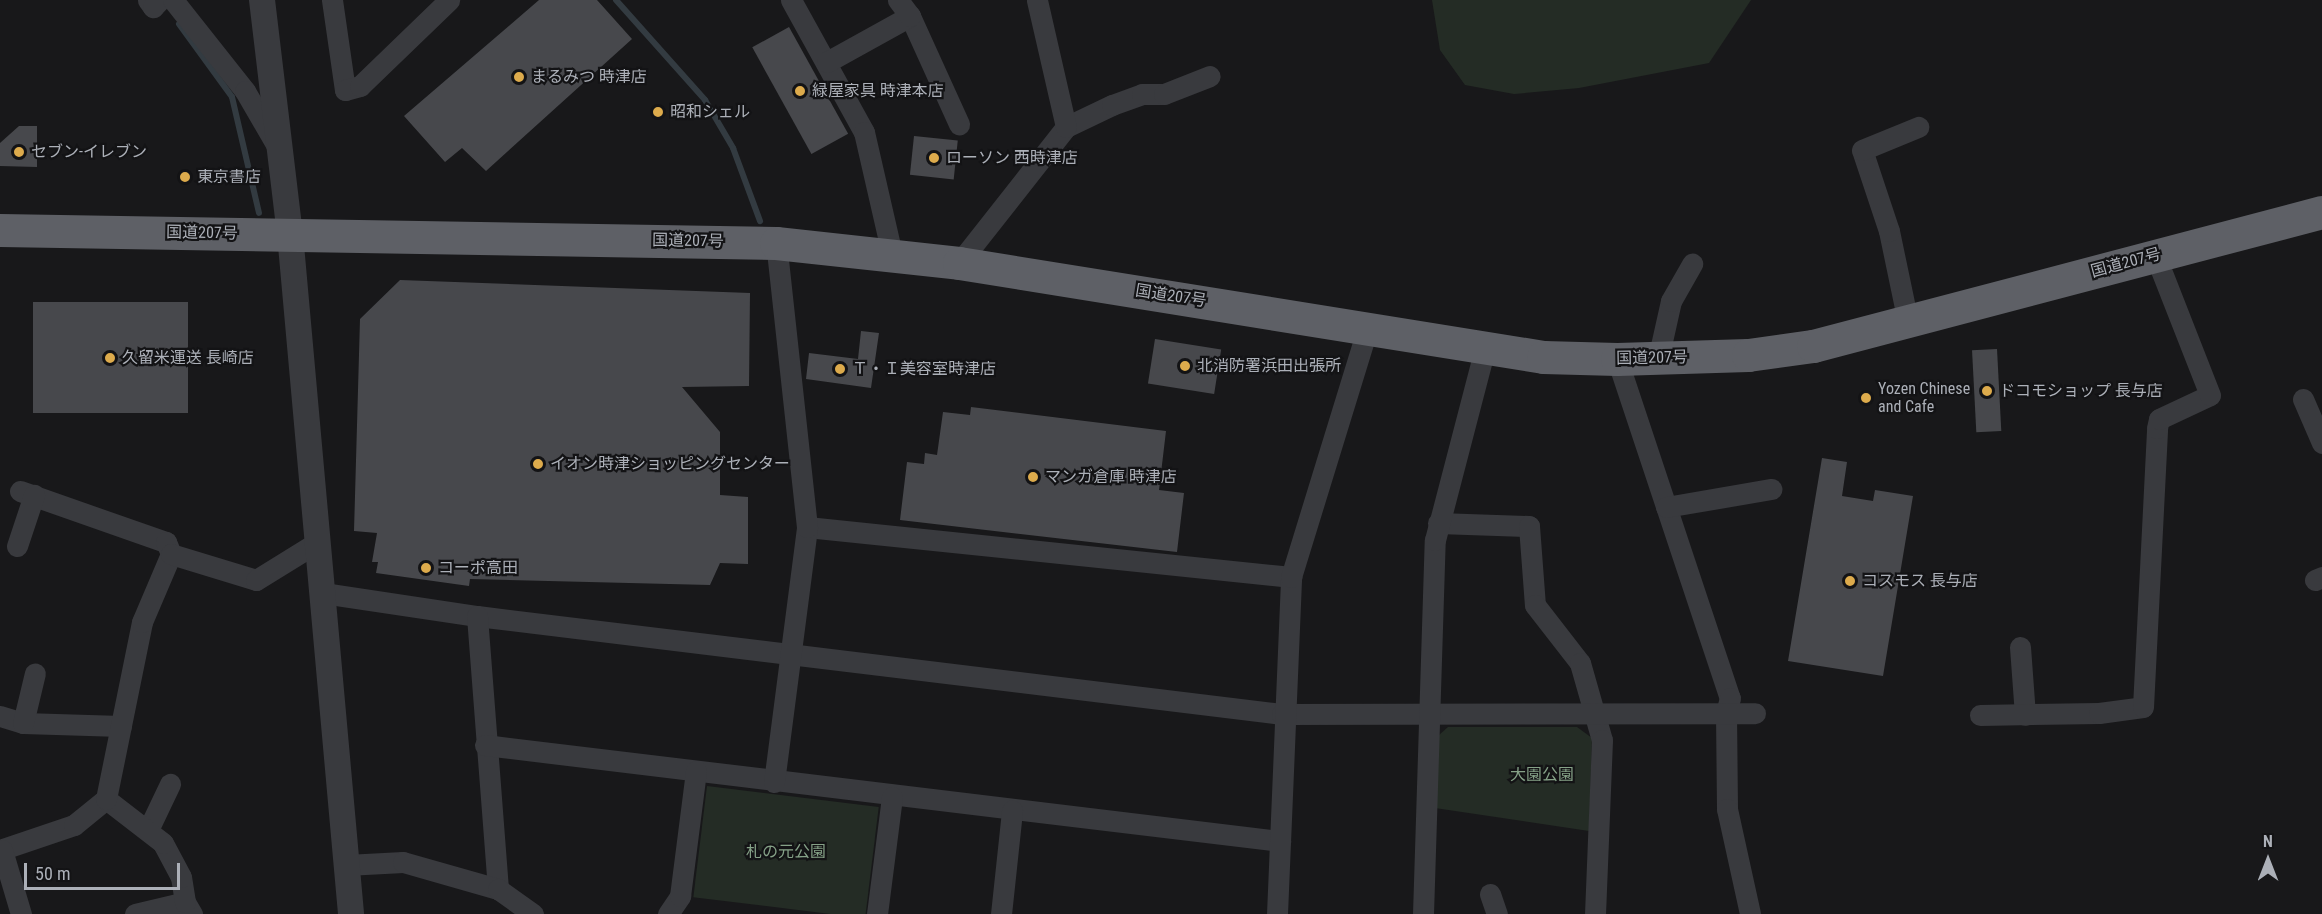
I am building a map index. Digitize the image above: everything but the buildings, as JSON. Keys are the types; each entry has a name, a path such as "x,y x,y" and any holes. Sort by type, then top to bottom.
{"highway":[{"name":"国道207号","path":"0,230 776,243 959,263 1368,327 1543,357 1658,359 1814,346 2322,212"}],"street":[{"path":"148,0 153,7 160,0"},
{"path":"173,0 245,91 281,154"},
{"path":"332,0 345,90 360,86 449,0"},
{"path":"791,0 864,132 892,254"},
{"path":"1037,0 1066,127"},
{"path":"264,1 290,234 351,914"},
{"path":"827,62 904,8 958,124"},
{"path":"959,263 1066,127 1112,105 1142,94 1164,94 1210,76"},
{"path":"1908,322 1889,231 1862,150 1918,127"},
{"path":"774,782 789,651 807,527 776,243"},
{"path":"1980,715 2025,715 2143,707 2157,428 2159,419 2210,395 2155,255"},
{"path":"1658,359 1671,301 1692,264"},
{"path":"1277,914 1282,714 1291,577 1368,327"},
{"path":"1423,914 1427,715 1438,523 1485,348"},
{"path":"1617,359 1730,698 1726,713 1727,809 1750,914"},
{"path":"2303,399 2322,443"},
{"path":"1666,507 1771,489"},
{"path":"17,546 27,493 166,542 171,554 142,622 106,799 75,825 1,850 21,914"},
{"path":"1438,523 1529,526 1534,605 1580,663 1602,740 1595,914"},
{"path":"807,527 1291,577"},
{"path":"171,554 256,580 316,543"},
{"path":"323,593 477,616 789,651 1282,714 1596,715 1755,712"},
{"path":"477,616 485,745 498,889"},
{"path":"2020,647 2025,715"},
{"path":"23,723 35,673"},
{"path":"0,716 23,723 121,726"},
{"path":"485,745 892,797 1280,841"},
{"path":"668,914 680,896 696,771"},
{"path":"149,828 170,784"},
{"path":"877,914 892,797"},
{"path":"106,799 149,828 172,856 189,908 135,914"},
{"path":"1001,914 1012,811"},
{"path":"346,865 403,862 498,889 533,914"}],"green space":[{"path":"1432,0 1751,0 1709,63 1579,88 1514,94 1465,85 1440,50"},
{"name":"大園公園","path":"1448,727 1577,727 1592,738 1589,831 1435,808 1438,736"},
{"name":"札の元公園","path":"707,786 879,807 866,914 830,914 693,897"}],"waterway":[{"path":"616,0 705,100 733,148 760,221"},
{"path":"179,24 232,97 259,213"}],"place":[{"name":"まるみつ 時津店","path":"519,77"},
{"name":"緑屋家具 時津本店","path":"800,91"},
{"name":"昭和シェル","path":"658,112"},
{"name":"セブン-イレブン","path":"19,152"},
{"name":"ローソン 西時津店","path":"934,158"},
{"name":"東京書店","path":"185,177"},
{"name":"久留米運送 長崎店","path":"110,358"},
{"name":"北消防署浜田出張所","path":"1185,366"},
{"name":"Ｔ・Ｉ美容室時津店","path":"840,369"},
{"name":"ドコモショップ 長与店","path":"1987,391"},
{"name":"Yozen Chinese and Cafe","path":"1866,398"},
{"name":"イオン時津ショッピングセンター","path":"538,464"},
{"name":"マンガ倉庫 時津店","path":"1033,477"},
{"name":"コーポ高田","path":"426,568"},
{"name":"コスモス 長与店","path":"1850,581"}]}
